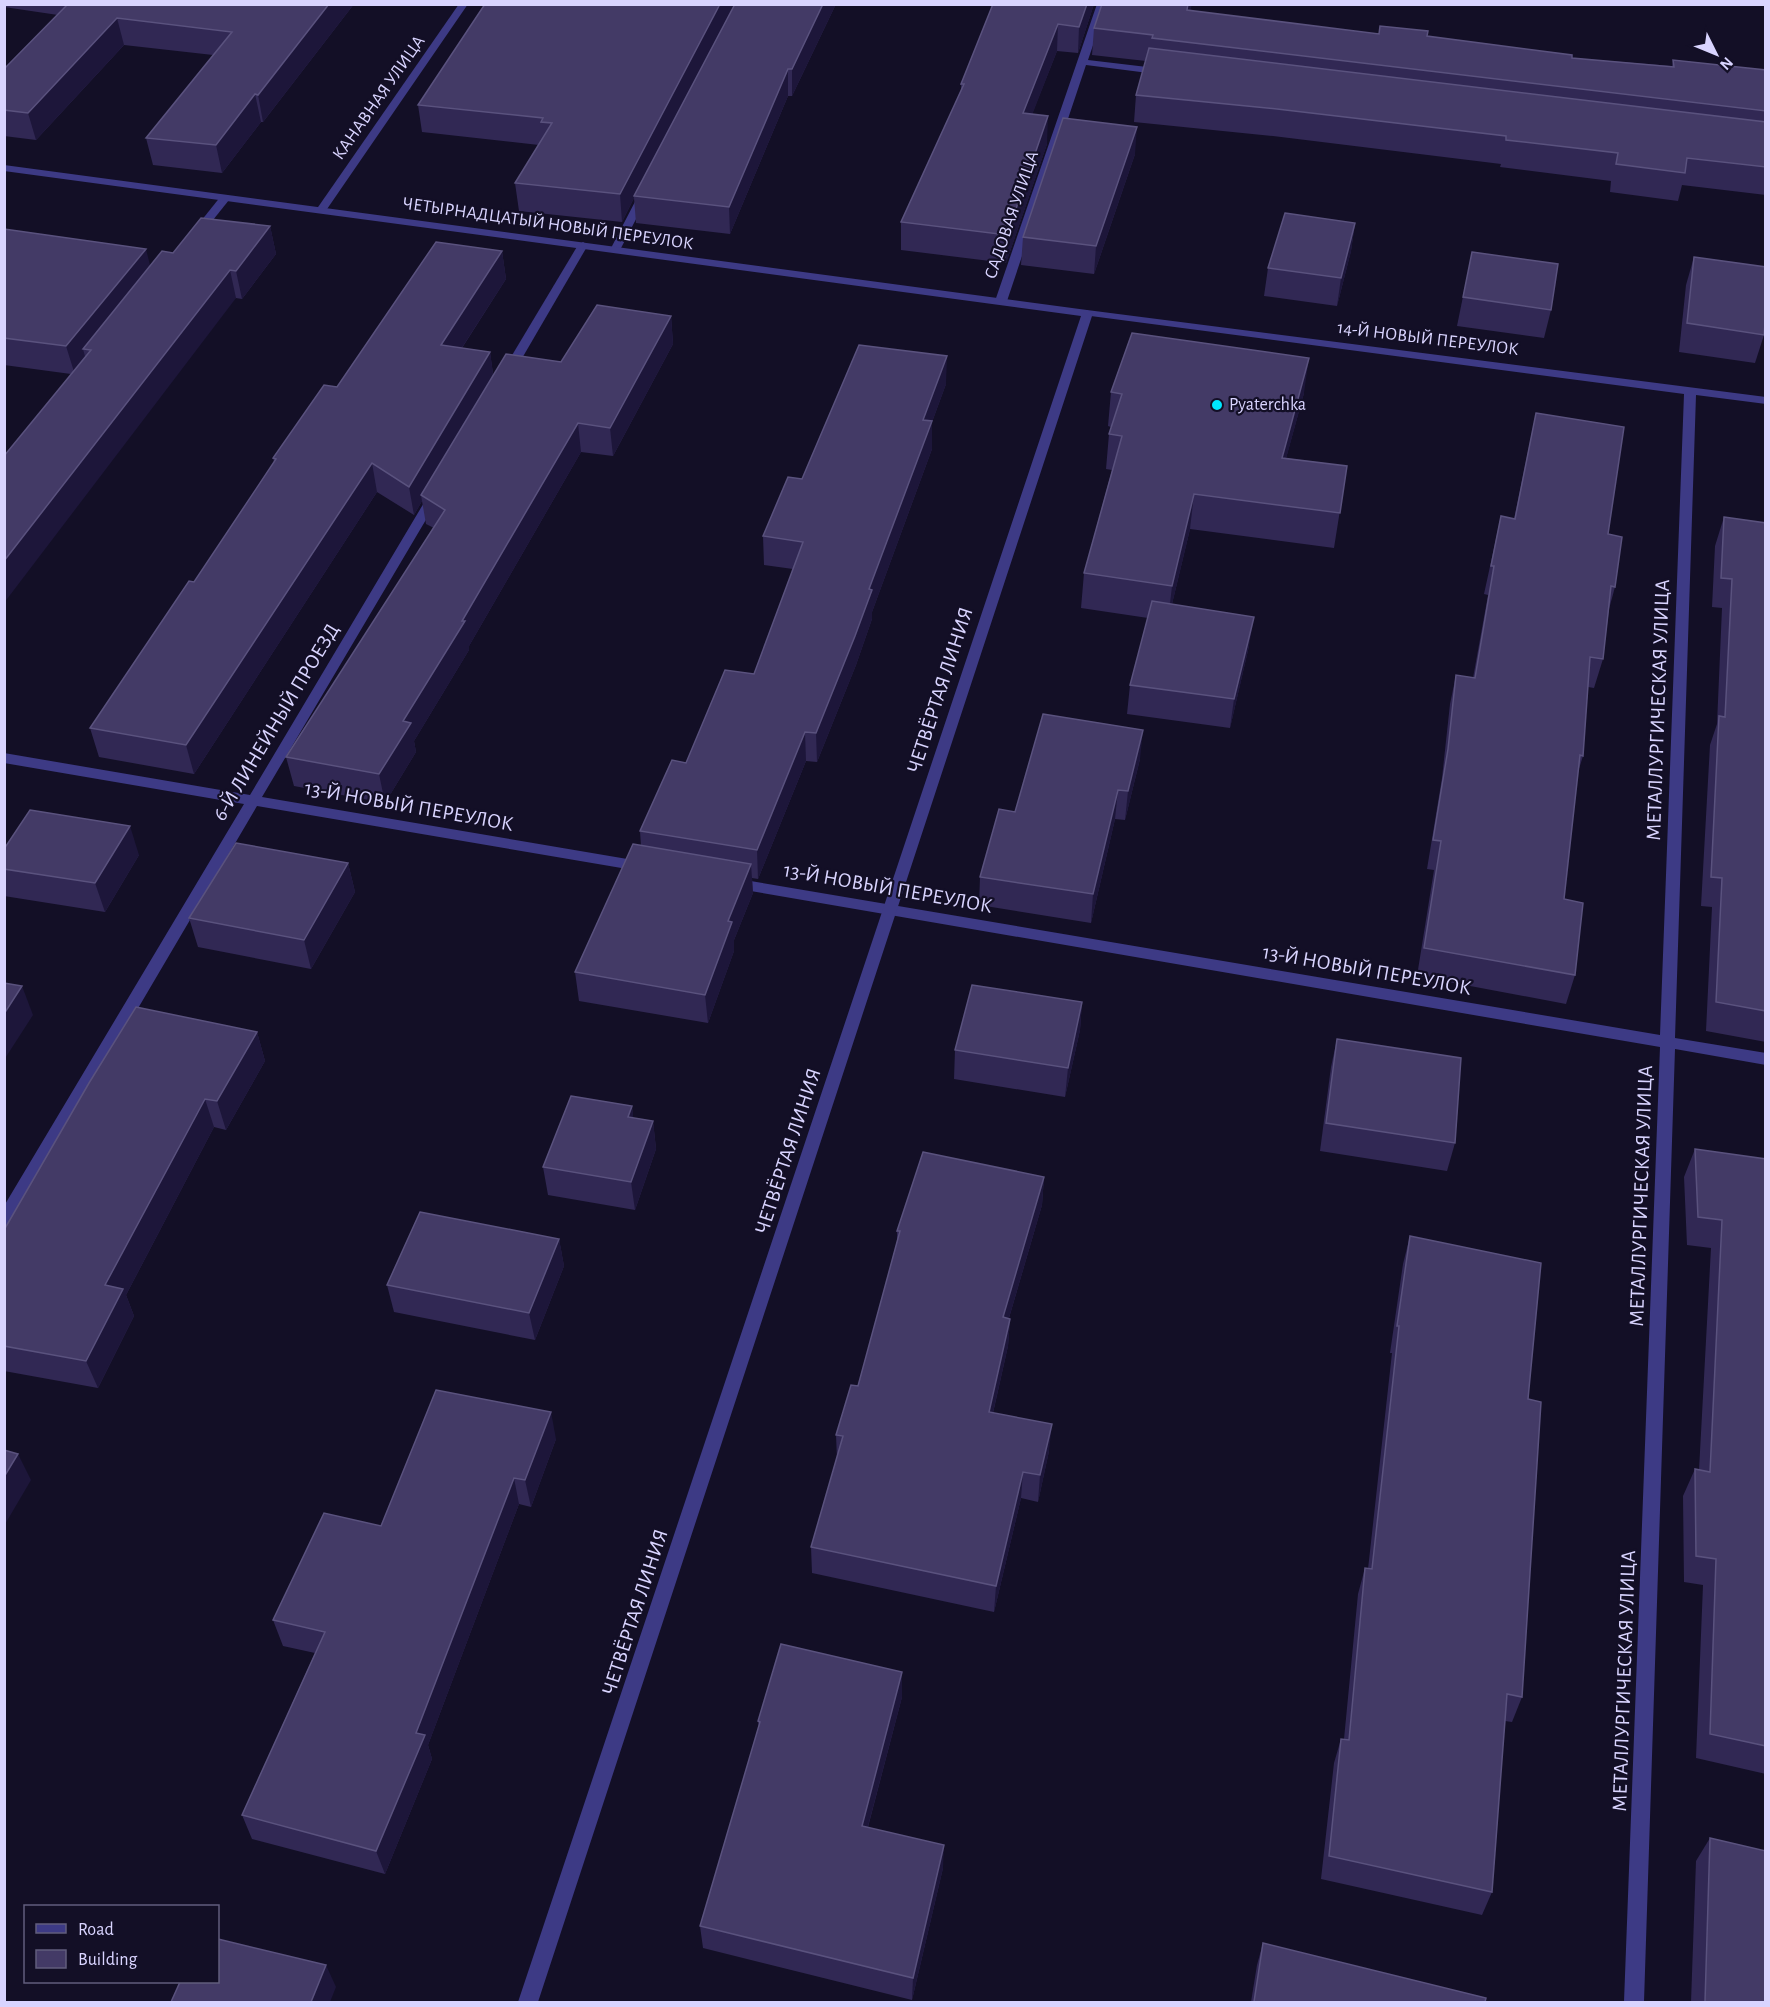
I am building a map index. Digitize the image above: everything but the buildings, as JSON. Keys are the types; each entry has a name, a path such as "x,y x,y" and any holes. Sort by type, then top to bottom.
{"street":[{"name":"КАНАВНАЯ УЛИЦА","path":"321,210 464,4"},
{"name":"САДОВАЯ УЛИЦА","path":"1001,301 1102,4"},
{"path":"1082,62 1176,74"},
{"name":"ЧЕТЫРНАДЦАТЫЙ НОВЫЙ ПЕРЕУЛОК","path":"4,168 1087,313"},
{"path":"615,250 651,181"},
{"path":"188,244 225,198"},
{"path":"504,379 583,245"},
{"name":"14-Й НОВЫЙ ПЕРЕУЛОК","path":"1087,313 1766,401"},
{"name":"ЧЕТВЁРТАЯ ЛИНИЯ","path":"528,2002 1087,313"},
{"name":"МЕТАЛЛУРГИЧЕСКАЯ УЛИЦА","path":"1634,2002 1690,390"},
{"name":"6-Й ЛИНЕЙНЫЙ ПРОЕЗД","path":"4,1221 443,482"},
{"name":"13-Й НОВЫЙ ПЕРЕУЛОК","path":"4,758 654,869"},
{"name":"13-Й НОВЫЙ ПЕРЕУЛОК","path":"713,879 1766,1059"}],"place":[{"name":"Pyaterchka","path":"1217,405"}]}
